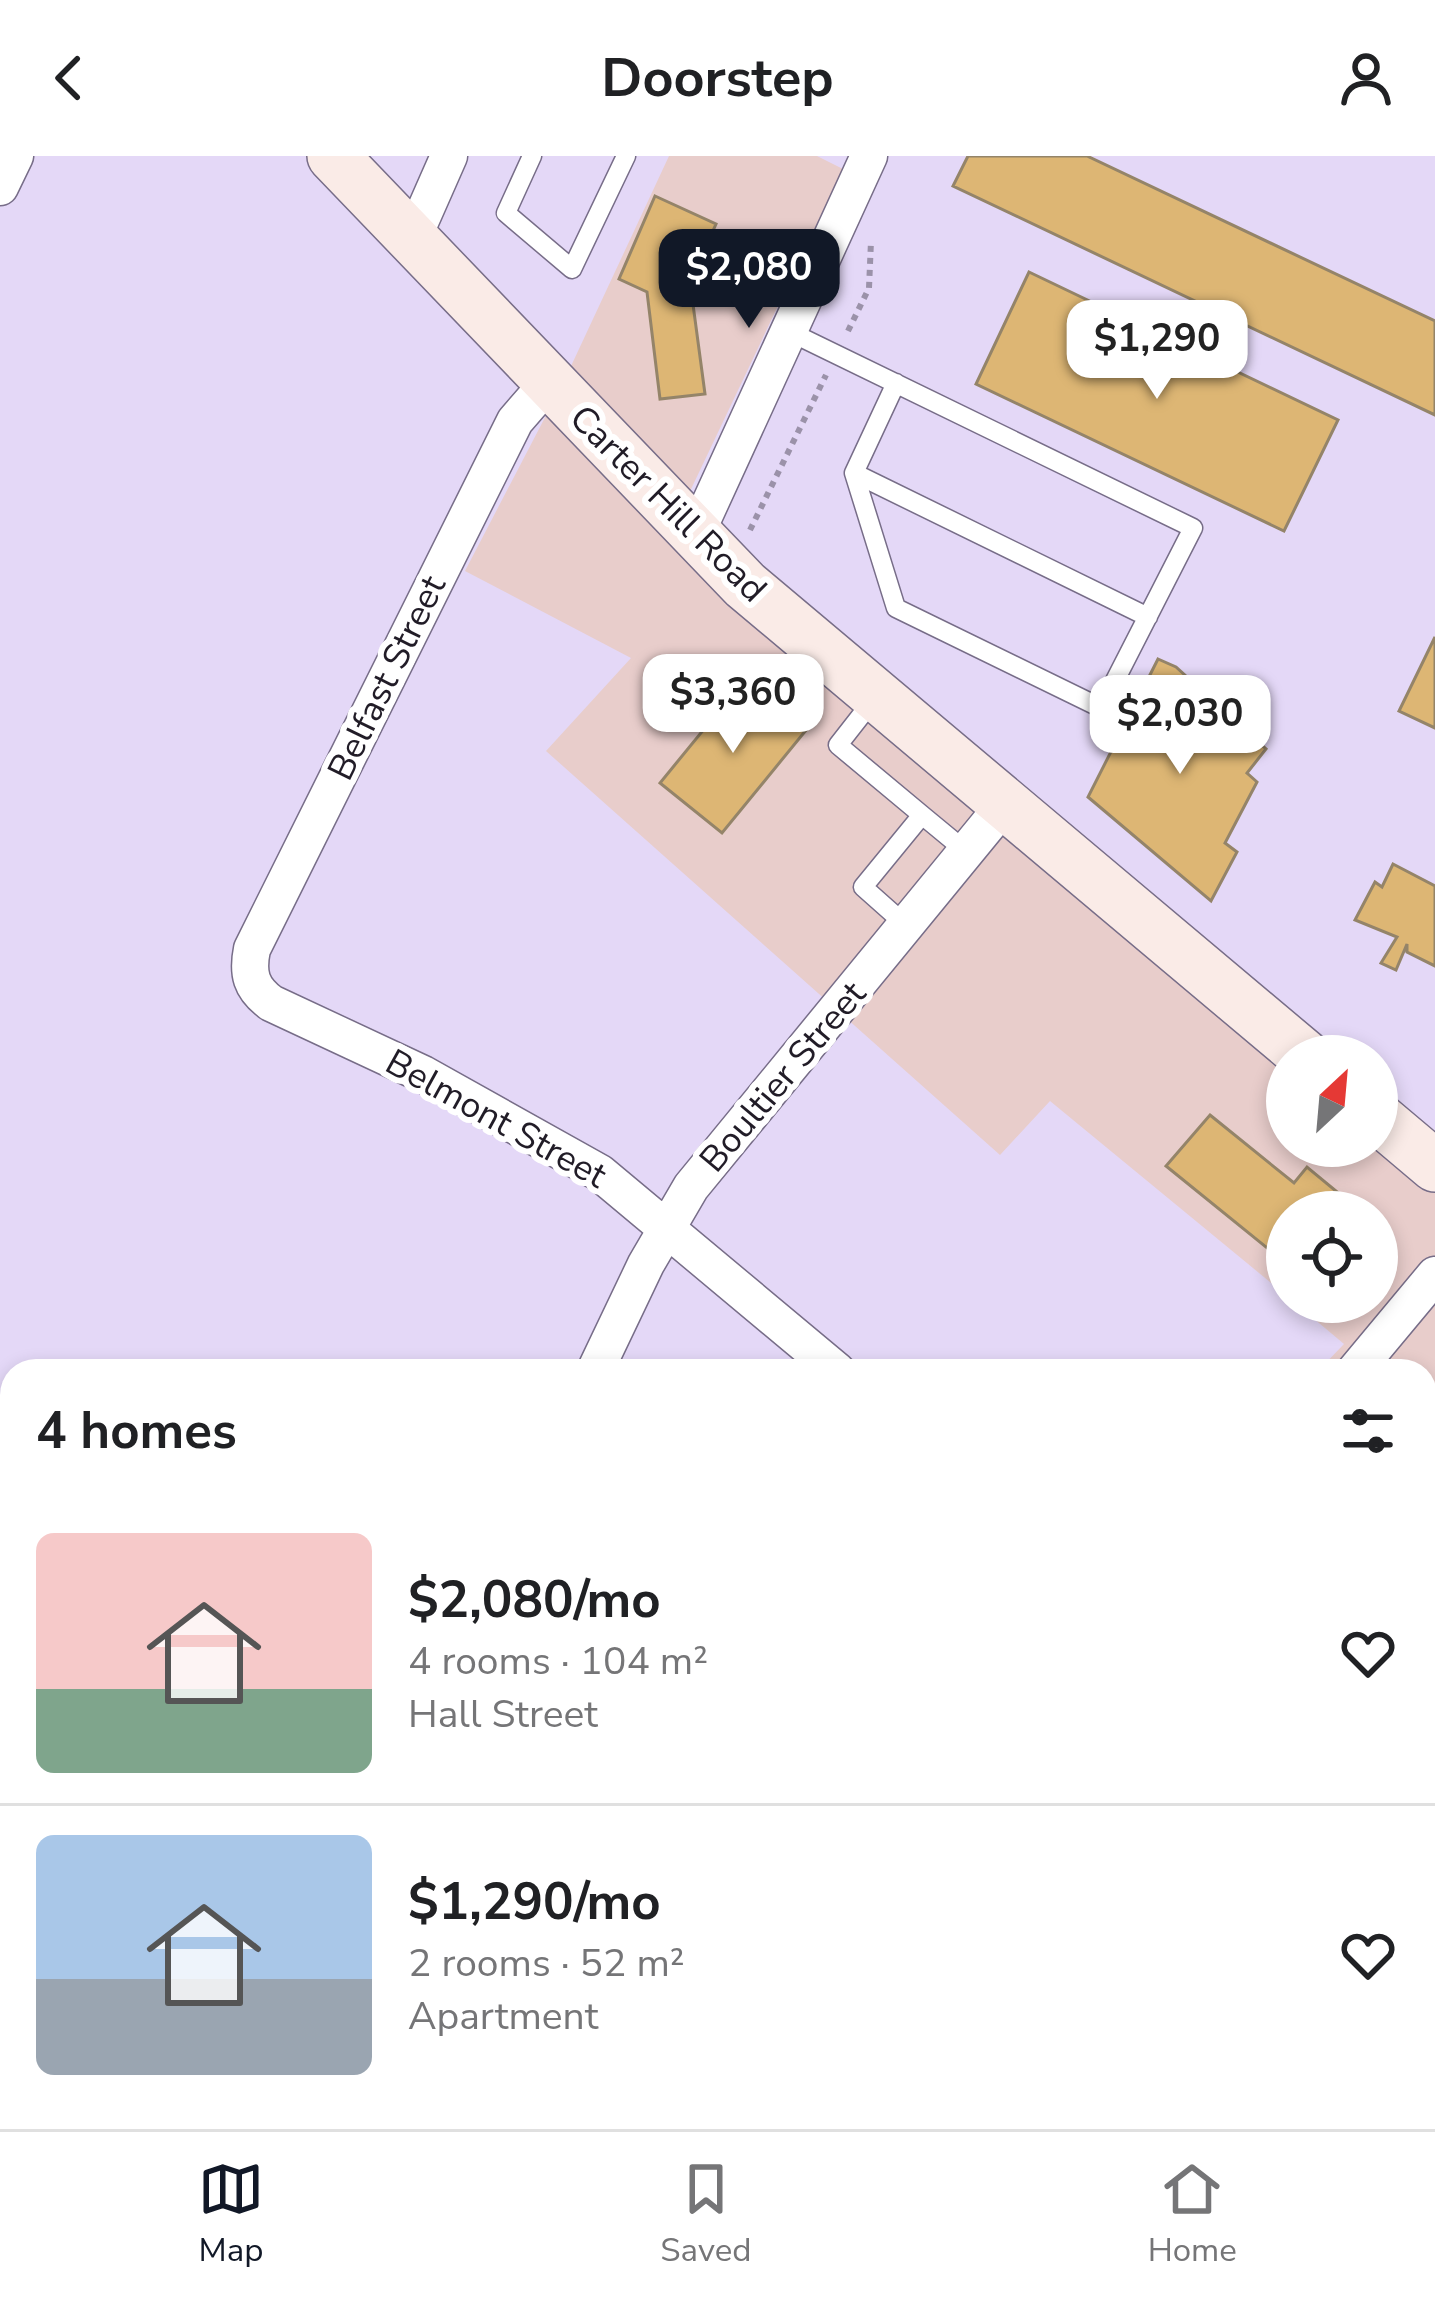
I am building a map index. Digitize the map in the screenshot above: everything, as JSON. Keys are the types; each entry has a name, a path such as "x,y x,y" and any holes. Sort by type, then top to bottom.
{"main road":[{"name":"Carter Hill Road","path":"333,156 694,536 1280,1035"},
{"path":"1398,1135 1435,1166"}],"street":[{"path":"0,187 15,156"},
{"path":"412,240 449,156"},
{"path":"694,536 869,156"},
{"name":"Belfast Street","path":"252,983 248,970 252,950 515,421 548,383"},
{"name":"Boultier Street","path":"601,1359 692,1187 1005,804"},
{"name":"Belmont Street","path":"252,983 271,1004 423,1074 559,1148 667,1227 823,1359"},
{"path":"1365,1359 1435,1275"}],"lane":[{"path":"532,156 506,213 572,269 626,156"},
{"path":"788,331 896,383 1193,528 1101,709 896,608 854,473 896,383"},
{"path":"854,473 1148,617"},
{"path":"877,696 838,745 968,853"},
{"path":"908,927 863,887 922,815"}],"shaded area":[{"path":"669,156 817,156 843,169 683,506 1320,1035 1266,1035 1266,1167 1398,1167 1398,1100 1435,1131 1435,1359 1330,1359 1344,1344 1319,1323 1398,1323 1398,1191 1266,1191 1266,1279 1050,1101 1000,1155 546,751 631,658 465,571 565,379"}],"building":[{"path":"968,156 1087,156 1435,321 1435,415 953,186"},
{"path":"655,196 716,224 690,282 705,394 660,399 647,292 619,279"},
{"path":"1029,272 1338,420 1284,531 976,384"},
{"path":"1435,637 1435,728 1399,711"},
{"path":"1158,659 1176,667 1266,749 1247,773 1257,782 1225,843 1237,852 1211,901 1088,797"},
{"path":"745,679 807,729 722,833 660,783"},
{"path":"1393,864 1435,886 1435,966 1407,952 1407,944 1396,970 1381,963 1397,937 1355,920 1375,882 1382,887"},
{"path":"1210,1115 1266,1160 1266,1167 1274,1167 1294,1183 1307,1167 1336,1191 1266,1191 1266,1247 1166,1166"}]}
